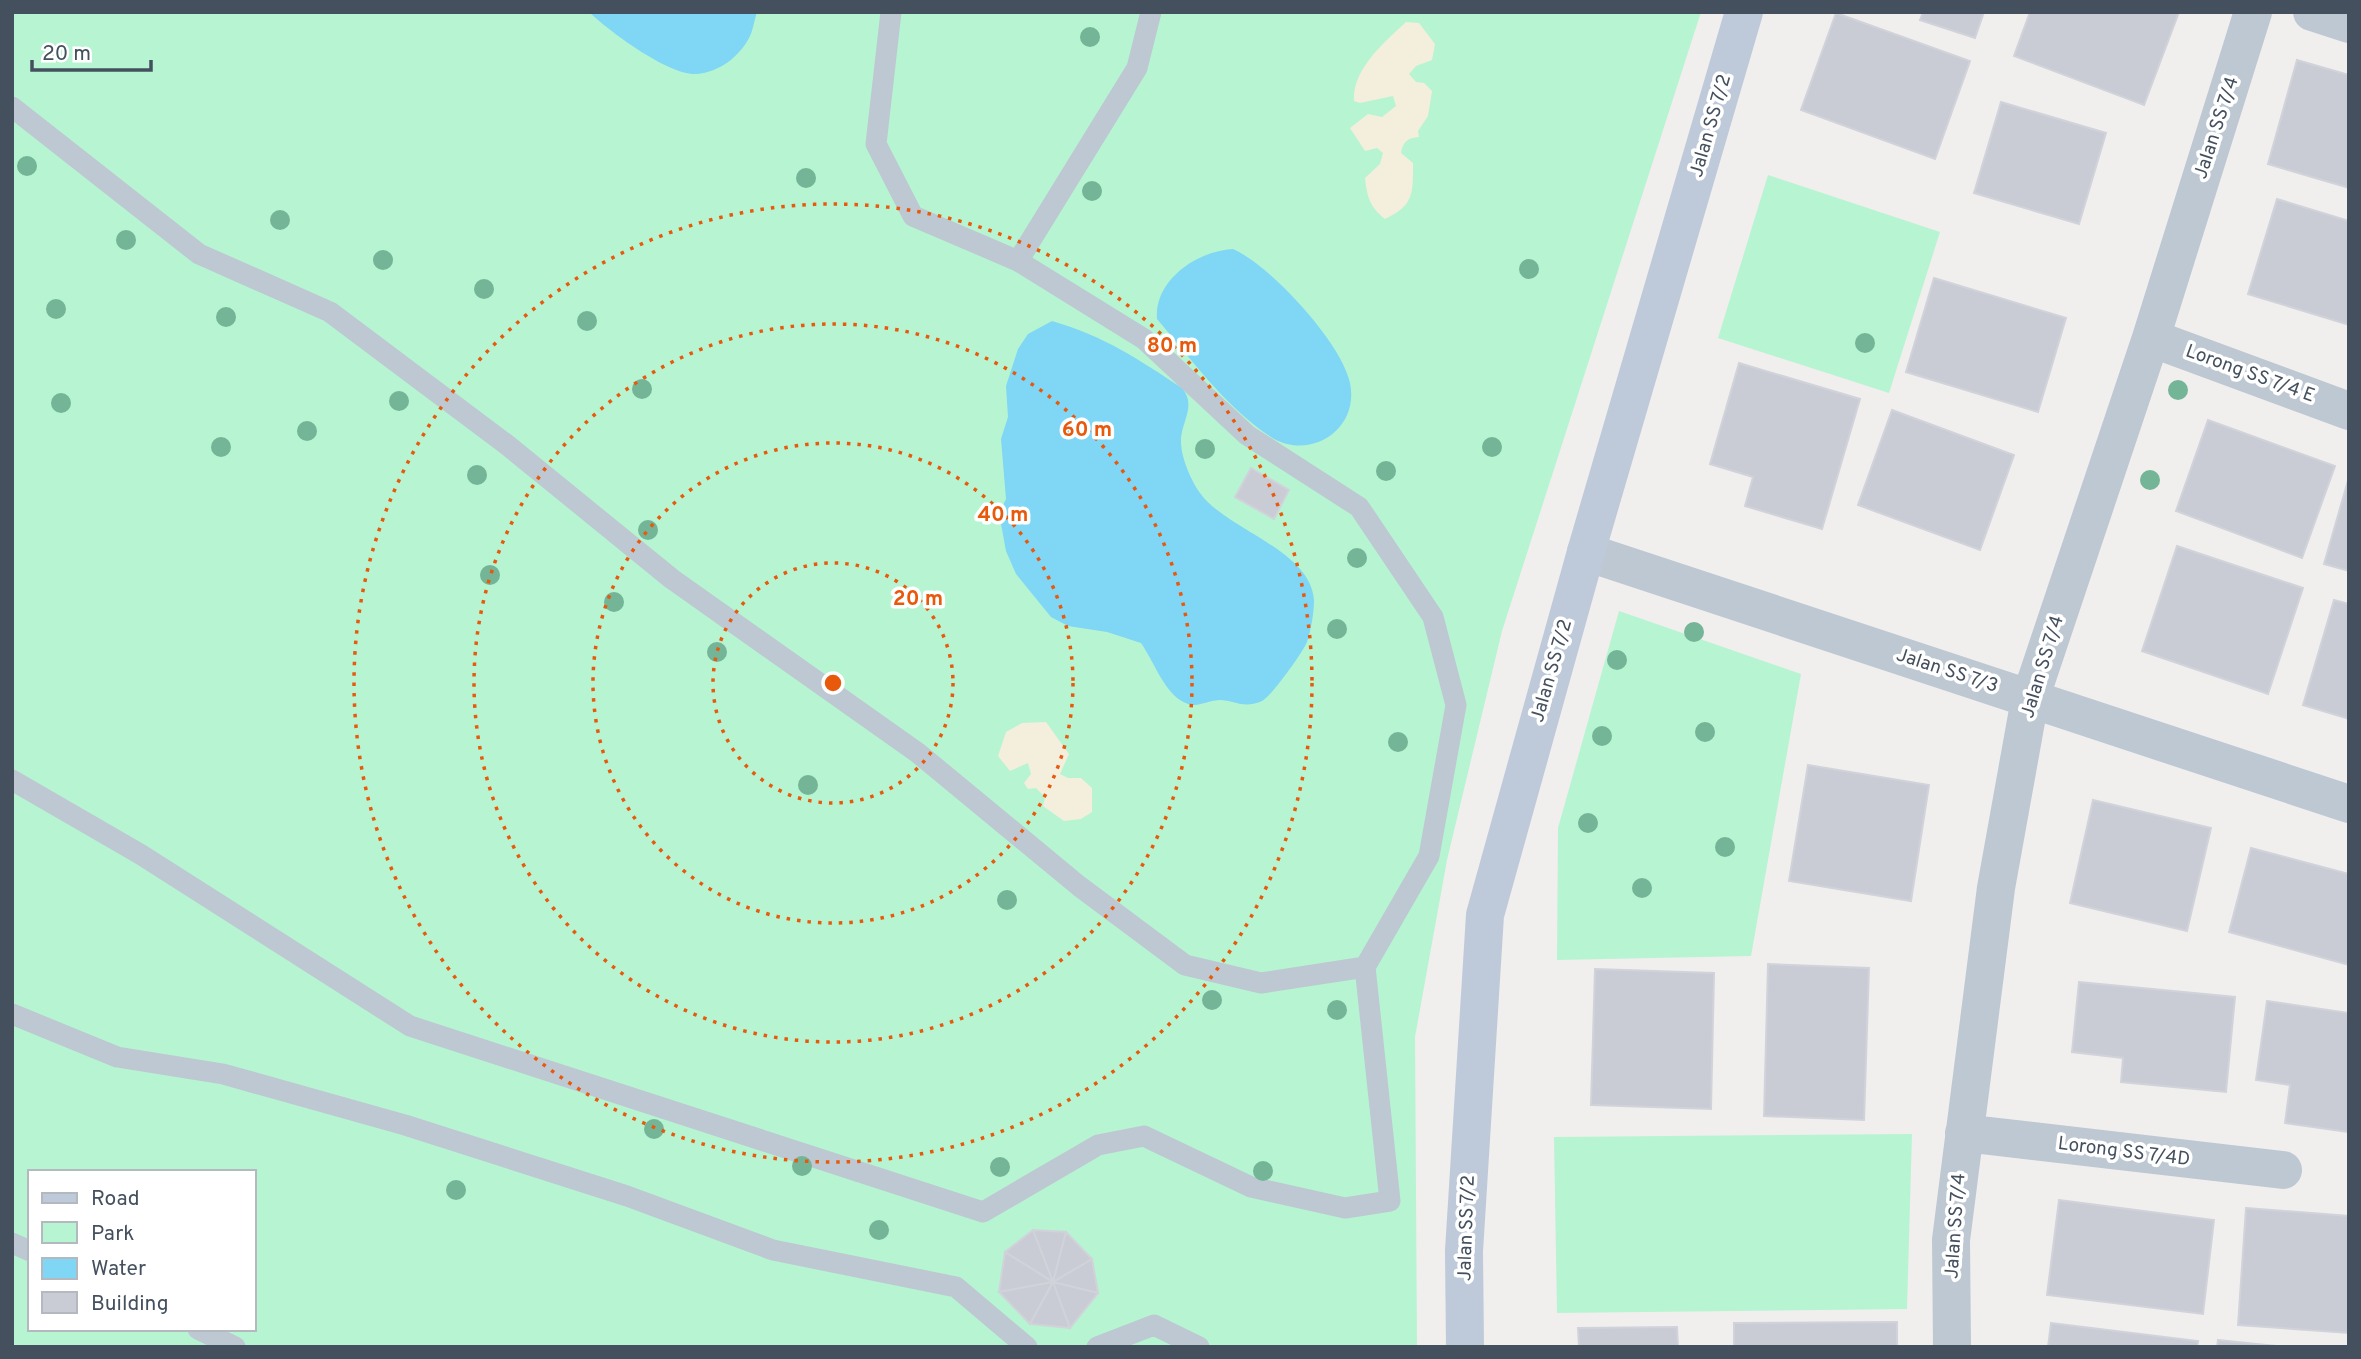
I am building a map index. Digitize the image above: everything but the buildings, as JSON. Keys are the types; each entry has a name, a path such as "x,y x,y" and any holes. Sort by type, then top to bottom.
{"street":[{"name":"Jalan SS 7/2","path":"1465,1347 1464,1251 1485,915 1586,552 1744,12"},
{"name":"Jalan SS 7/4","path":"1952,1347 1951,1240 1996,888 2030,699 2151,338 2253,12"},
{"path":"2312,12 2349,24"},
{"name":"Lorong SS 7/4 E","path":"2151,338 2349,411"},
{"name":"Jalan SS 7/3","path":"1586,552 2349,804"},
{"name":"Lorong SS 7/4D","path":"1964,1133 2283,1170"}],"lane":[{"path":"12,780 140,853 410,1026 983,1212 1098,1145 1144,1136 1251,1186 1345,1208 1390,1201 1365,967 1429,856 1456,705 1433,617 1359,507 1247,435 1144,339 1018,261 913,216 876,144 891,12"},
{"path":"1018,261 1137,68 1151,12"},
{"path":"12,107 199,254 330,312 506,444 672,579 918,753 1079,886 1185,965 1261,983 1365,967"},
{"path":"12,1014 117,1057 223,1074 405,1125 627,1196 773,1250 956,1287 1027,1347"},
{"path":"12,1243 28,1250"},
{"path":"1097,1347 1154,1325 1199,1347"},
{"path":"202,1331 235,1347"}],"green space":[{"path":"12,12 1701,12 1502,631 1447,860 1415,1037 1417,1347 12,1347"},
{"path":"1768,175 1940,232 1889,393 1718,338"},
{"path":"1619,611 1801,674 1751,956 1557,960 1558,828"},
{"path":"1912,1134 1907,1309 1557,1313 1554,1137"}],"sand":[{"path":"1406,22 1419,23 1435,44 1432,60 1416,66 1409,74 1416,82 1424,83 1432,91 1428,116 1418,131 1419,137 1407,141 1401,153 1413,163 1410,197 1402,209 1385,219 1370,201 1365,178 1380,164 1383,153 1377,148 1365,151 1350,128 1368,114 1382,117 1396,106 1393,96 1360,103 1354,101 1355,89 1358,78 1371,57"},
{"path":"1046,722 1069,754 1060,774 1068,778 1081,778 1092,788 1092,812 1081,819 1064,821 1043,806 1045,797 1036,788 1028,789 1024,783 1031,774 1028,763 1010,771 998,756 1006,732 1022,723"}],"water":[{"path":"589,12 757,12 750,35 740,51 720,67 697,74 685,73 656,60 610,30"},
{"path":"1233,249 1266,271 1284,288 1319,327 1344,366 1350,383 1351,400 1347,415 1339,428 1314,444 1283,443 1252,423 1223,396 1157,319 1163,292 1180,270 1206,255"},
{"path":"1052,321 1104,341 1182,388 1188,406 1181,438 1182,452 1196,487 1212,506 1283,554 1298,567 1309,583 1314,605 1307,642 1286,674 1262,701 1240,704 1215,700 1191,705 1180,700 1168,689 1141,643 1107,632 1068,626 1051,617 1016,574 1006,551 999,513 1006,499 1001,439 1008,417 1006,386 1018,349 1028,334"}]}
